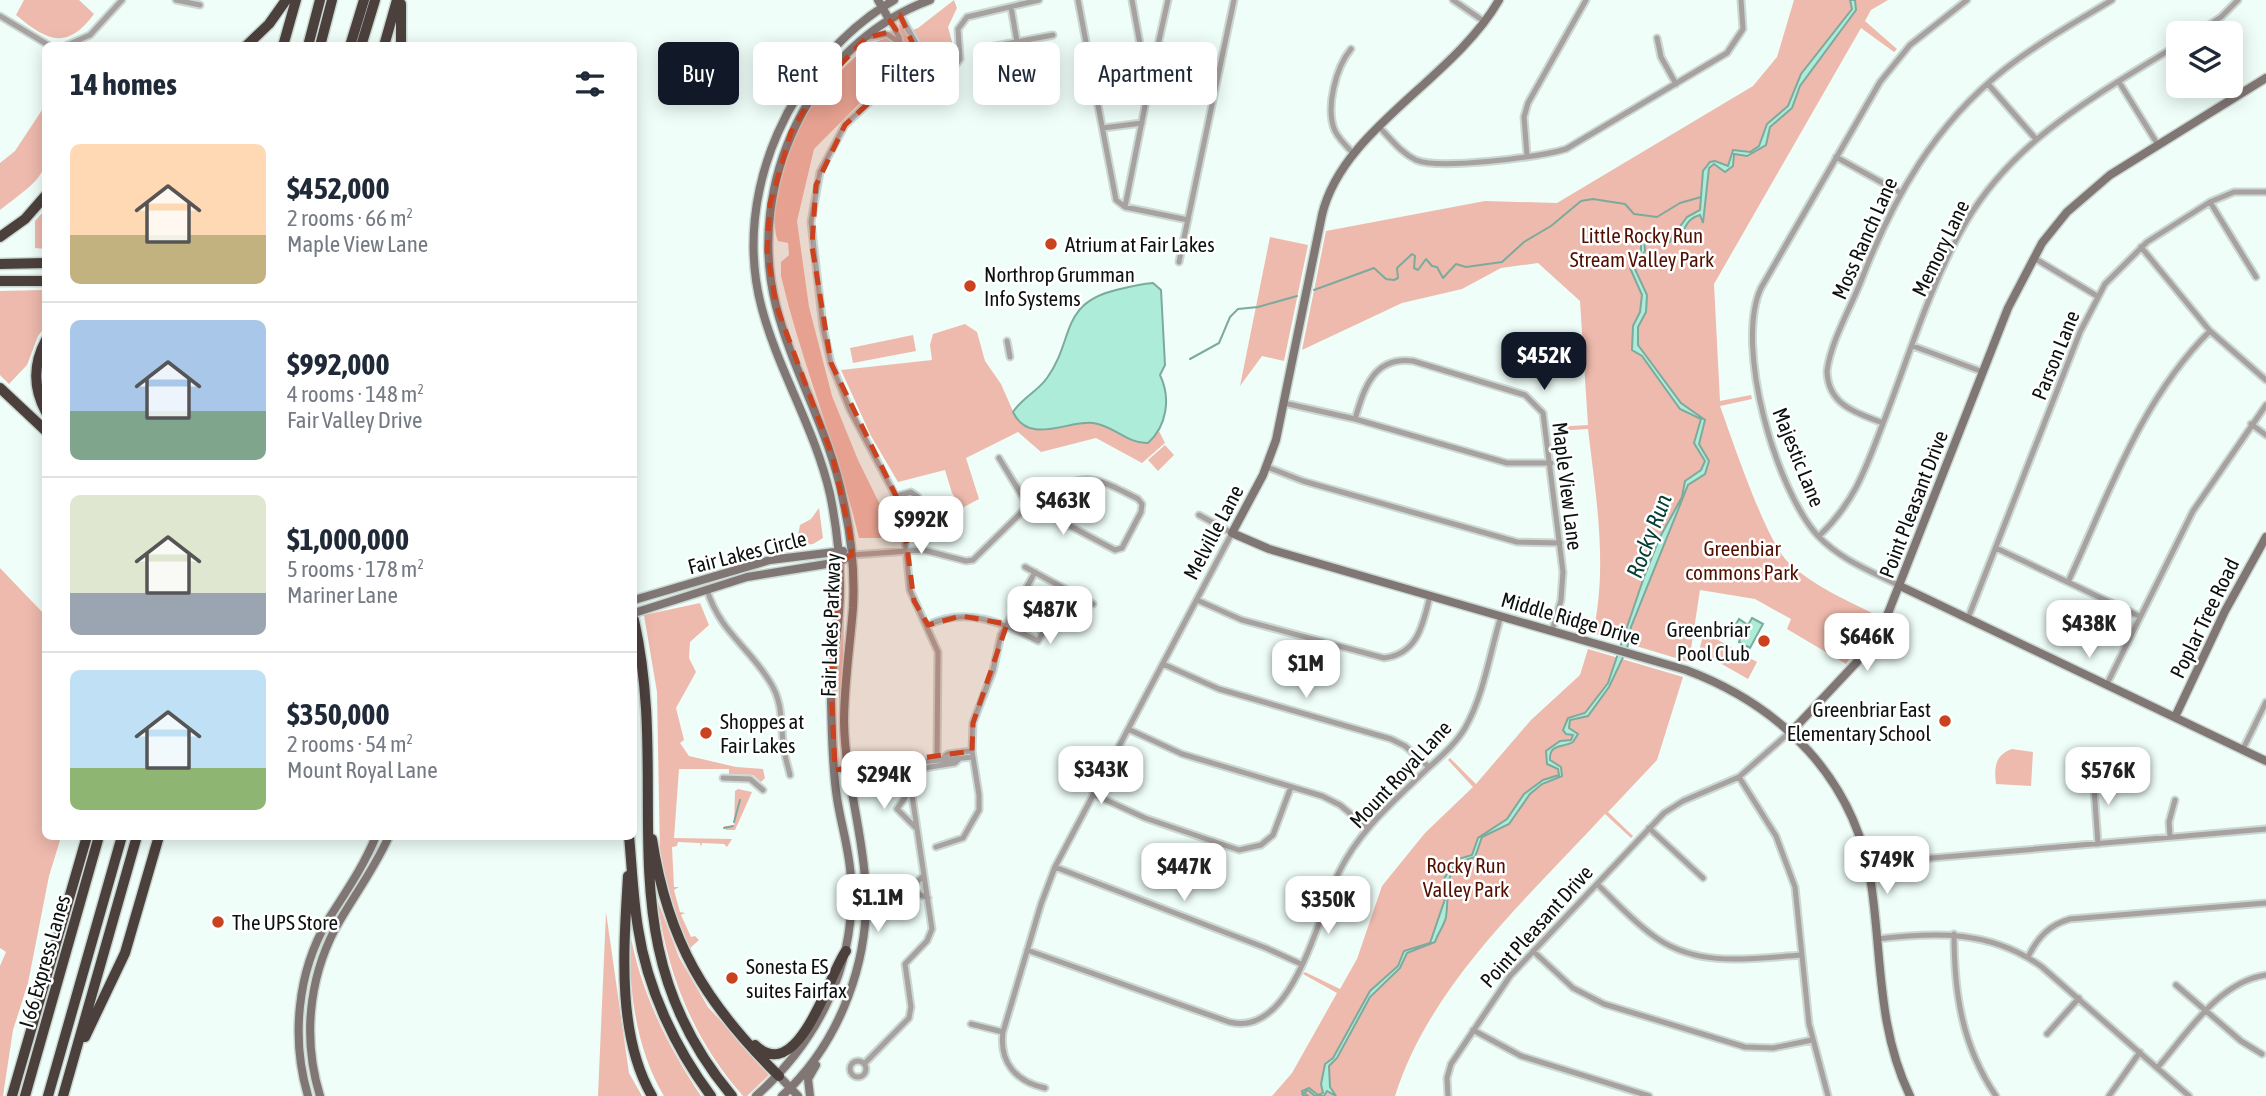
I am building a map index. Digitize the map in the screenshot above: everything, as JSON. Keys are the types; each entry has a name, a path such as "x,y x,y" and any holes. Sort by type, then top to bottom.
{"highway":[{"path":"250,42 269,24 286,0"},
{"path":"284,42 296,0"},
{"path":"309,42 320,0"},
{"path":"321,42 332,0"},
{"path":"351,42 364,0"},
{"path":"362,42 375,0"},
{"path":"385,42 399,0"},
{"path":"399,0 401,42"},
{"path":"0,237 24,219 42,199"},
{"path":"0,264 42,263"},
{"path":"0,282 42,281"},
{"path":"42,349 37,361 36,379 42,399"},
{"path":"0,388 42,427"},
{"path":"637,640 643,679 648,883 655,939 670,989 685,1025 712,1072 732,1096"},
{"path":"646,751 652,837 664,899 689,964 726,1019 779,1076"},
{"path":"75,877 80,840"},
{"path":"12,1096 86,840"},
{"name":"I 66 Express Lanes","path":"25,1096 98,840"},
{"name":"I 66 Express Lanes","path":"48,1096 121,840"},
{"path":"63,1096 136,840"},
{"path":"72,1066 125,953 158,840"},
{"path":"629,840 624,961 633,1049 652,1096"},
{"path":"629,840 638,928 646,965 680,1048 711,1096"},
{"path":"726,1019 763,1051 776,1054 787,1051 808,1026 835,965 846,951"}],"street":[{"path":"74,42 90,35 122,0"},
{"path":"176,0 200,5"},
{"name":"Fair Lakes Parkway","path":"782,1096 821,1049 845,1006 859,959 866,905 863,855 848,768 844,702 853,607 852,555 833,458 779,318 767,251 775,180 791,132 817,89 866,38 900,15 930,0"},
{"path":"958,42 958,29 963,20 1039,0"},
{"path":"1078,0 1086,42"},
{"path":"1132,0 1140,42"},
{"path":"1159,42 1168,0"},
{"path":"1217,76 1234,0"},
{"path":"1453,0 1485,22"},
{"name":"Melville Lane","path":"1045,1088 1023,1080 1011,1070 1003,1053 1003,1032 1027,950 1055,867 1267,467 1284,403 1326,201 1339,172 1353,153 1462,51 1499,0"},
{"path":"1527,156 1524,117 1528,103 1586,0"},
{"path":"1380,128 1405,153 1427,163 1527,156 1574,146 1727,54 1736,44 1744,24 1741,0"},
{"name":"Majestic Lane","path":"1967,0 1929,27 1894,63 1761,288 1753,316 1755,382 1760,410 1795,503 1819,536 1844,558 2266,761"},
{"name":"Moss Ranch Lane","path":"1883,423 1840,403 1832,392 1828,371 1876,241 1899,192 1940,133 1988,83 2028,52 2112,0"},
{"path":"2215,21 2238,0"},
{"path":"892,1 915,42"},
{"name":"Fair Lakes Parkway","path":"756,1096 779,1076 820,1022 846,951 852,910 851,877 836,795 831,685 839,608 838,550 829,492 817,453 779,360 761,307 754,257 755,223 772,147 793,100 838,43 880,4 892,1"},
{"path":"880,4 900,42"},
{"path":"1011,7 1017,42 1053,35"},
{"path":"0,16 43,42"},
{"path":"866,38 887,34 899,42"},
{"path":"1657,38 1661,57 1676,84"},
{"path":"1351,49 1341,65 1331,110 1335,130 1353,153"},
{"name":"Memory Lane","path":"1819,536 1853,498 1946,261 1967,221 1999,175 2035,138 2166,52"},
{"name":"Point Pleasant Drive","path":"1448,1096 1448,1072 1501,988 1533,951 1649,828 1677,804 1739,777 1791,732 1866,652 1883,626 1900,586 2018,285 2032,258 2054,227 2081,198 2110,175 2266,78"},
{"path":"2119,82 2158,145"},
{"path":"1988,83 2035,138"},
{"path":"866,105 845,125 820,172 811,222 817,286 831,363 850,410 897,496 904,516 910,590 938,652 940,758"},
{"path":"1099,105 1116,200 1125,207 1188,220"},
{"path":"1125,207 1145,105"},
{"path":"1179,262 1211,105"},
{"path":"1103,128 1142,123"},
{"path":"1836,157 1899,192"},
{"name":"Parson Lane","path":"1968,618 2080,332 2097,296 2115,272 2141,247 2210,202 2234,192 2266,192"},
{"path":"2210,202 2256,277"},
{"path":"2141,247 2210,331 2266,380"},
{"path":"2032,258 2097,296"},
{"path":"2068,582 2157,397 2180,362 2210,331"},
{"path":"1007,341 1010,357"},
{"path":"1913,345 1983,372"},
{"name":"Maple View Lane","path":"1355,419 1365,387 1377,370 1393,361 1413,361 1510,388 1531,399 1545,420 1560,544 1562,589 1552,631"},
{"path":"1284,403 1355,419 1507,463 1551,464"},
{"path":"2107,684 2193,510 2266,405"},
{"path":"2251,424 2266,435"},
{"path":"999,458 1003,451"},
{"path":"991,457 999,458"},
{"path":"999,458 1027,504"},
{"path":"1267,467 1303,481 1517,542 1560,544"},
{"path":"852,555 923,550 966,561 973,560 1027,504 1044,493 1067,484 1098,479 1138,499 1142,504 1141,512 1122,548 1115,550 1054,517 1044,493"},
{"path":"1051,512 1067,484"},
{"path":"897,496 911,492 918,497 923,550"},
{"name":"Middle Ridge Drive","path":"1199,515 1269,549 1686,670 1728,687 1756,703 1791,732 1817,761 1841,796 1858,834 1869,871 1887,1032 1910,1096"},
{"name":"Poplar Tree Road","path":"2175,717 2225,611 2266,537"},
{"path":"1996,548 2139,616"},
{"name":"Fair Lakes Circle","path":"637,599 770,560 838,550 852,555"},
{"name":"Fair Lakes Circle","path":"637,612 769,572 839,562 852,555"},
{"path":"1025,567 1093,604"},
{"path":"936,847 963,838 979,810 973,754 974,723 1007,625 1034,572"},
{"path":"704,578 715,613 761,669 775,693 783,717 782,735 790,775"},
{"path":"928,625 940,619 981,618 1007,625 1038,641 1066,590"},
{"path":"1197,600 1256,624 1384,658 1405,651 1417,639 1430,596"},
{"name":"Mount Royal Lane","path":"1027,950 1241,1025 1258,1022 1275,1010 1301,964 1338,873 1368,828 1455,742 1470,718 1501,616"},
{"path":"1163,664 1219,689 1391,739 1414,752 1429,767"},
{"path":"2243,749 2266,702"},
{"path":"1128,729 1182,754 1333,802 1368,828"},
{"path":"835,770 973,754"},
{"path":"910,761 924,768 955,763 958,756"},
{"path":"864,1064 909,1018 911,1007 905,964 931,934 928,898 910,790 910,761"},
{"path":"2098,844 2094,788 2099,769"},
{"path":"1739,777 1776,836 1788,864 1798,901 1812,1040 1828,1096"},
{"path":"723,778 750,779 763,790"},
{"path":"1093,794 1145,818 1239,850 1261,845 1273,835 1290,787"},
{"path":"910,790 897,809 915,827"},
{"path":"2170,838 2169,822 2175,800"},
{"path":"1649,828 1703,878"},
{"path":"1869,871 1932,858 2266,829"},
{"path":"308,1096 298,1052 306,973 317,941 374,840"},
{"path":"320,1096 310,1048 314,987 332,935 368,879 387,840"},
{"path":"1055,867 1301,964"},
{"path":"923,876 909,890 928,898"},
{"path":"1597,884 1654,937 1682,951 1723,960 1802,955"},
{"path":"2028,957 2043,934 2056,924 2070,919 2266,903"},
{"path":"1954,934 1954,973 1960,1014 1975,1058 1996,1096"},
{"path":"1877,939 1954,934 1991,941 2028,957 2189,1096"},
{"path":"1533,951 1573,988 1604,1004 1745,1047 1773,1048 1812,1040"},
{"path":"2157,1068 2233,987 2266,975"},
{"path":"2176,985 2241,1041 2262,1054"},
{"path":"2046,1034 2079,999"},
{"path":"810,1096 808,1079 839,1029 845,1006"},
{"path":"971,1024 1003,1032"},
{"path":"1473,1030 1521,1056 1649,1096"},
{"path":"2109,1096 2140,1052"},
{"path":"779,1076 798,1096"}],"highlighted area":[{"path":"900,15 929,80 874,98 845,125 816,185 812,246 831,363 902,508 914,601 928,625 961,616 1007,624 973,723 972,751 835,770 831,685 839,562 852,555 850,535 833,458 776,305 767,251 770,204 791,132 817,89 866,38 896,30 890,21"}],"green space":[{"path":"24,0 79,0 94,14 75,33 57,38 38,31 16,15"},
{"path":"954,0 957,8 948,27 952,42 878,42 901,34 899,24 907,32 918,28"},
{"name":"Little Rocky Run Stream Valley Park","path":"1794,0 1888,0 1871,10 1865,21 1897,49 1894,52 1861,28 1714,284 1720,401 1751,395 1752,399 1720,406 1759,511 1787,561 1819,585 1880,617 1846,664 1787,629 1791,619 1755,599 1700,590 1689,662 1593,633 1600,582 1600,557 1588,429 1555,431 1554,427 1588,425 1580,301 1538,263 1501,268 1462,289 1402,303 1302,350 1326,231 1485,201 1557,203 1753,86 1777,57"},
{"path":"856,56 858,105 814,149 797,221 809,307 832,396 858,460 886,517 881,538 859,538 781,276 781,262 789,255 788,243 778,241 775,229 782,176 794,139 812,105 842,105 842,71"},
{"path":"42,110 42,172 30,187 0,210 0,163 15,151"},
{"path":"42,213 42,249 35,248 35,221"},
{"path":"1270,237 1308,245 1284,361 1262,356 1240,386"},
{"path":"42,290 42,331 27,365 9,384 0,375 0,291"},
{"path":"965,324 977,332 985,361 1001,384 1016,418 1030,425 1051,429 1075,424 1096,424 1128,438 1148,443 1159,431 1165,443 1142,463 1096,438 1041,452 1018,432 966,458 979,499 962,508 952,493 945,470 898,482 871,436 841,370 932,360 930,345 933,334"},
{"path":"913,335 916,351 853,363 850,348"},
{"path":"1165,445 1174,455 1158,471 1148,460"},
{"path":"819,508 823,538 813,544 796,546 800,525 811,519"},
{"path":"0,568 42,612 42,840 60,840 49,876 28,983 13,1030 3,1096 0,1096 0,966 6,952 0,948"},
{"path":"845,571 841,754 838,666"},
{"path":"700,603 709,625 690,642 689,658 696,672 676,708 684,740 680,743 689,756 736,767 763,769 765,778 761,782 753,775 729,774 729,769 679,769 674,838 732,839 727,847 724,844 702,843 701,847 700,843 678,842 677,846 672,847 674,887 679,887 674,890 680,912 685,913 681,915 691,937 695,936 699,940 688,950 675,920 660,856 657,692 644,615"},
{"path":"1704,632 1757,662 1748,679 1699,651"},
{"name":"Rocky Run Valley Park","path":"1588,649 1683,677 1657,760 1608,812 1633,836 1631,838 1605,814 1513,911 1456,980 1432,1016 1411,1055 1395,1096 1272,1096 1292,1073 1337,993 1303,974 1305,972 1340,989 1357,959 1382,886 1425,833 1473,787 1448,760 1450,758 1476,784 1531,720 1580,675"},
{"path":"2012,749 2033,752 2031,786 1996,784 1997,762"},
{"path":"738,789 752,792 735,830 726,830 724,826 734,826 735,791"},
{"path":"657,899 679,957 708,1007 770,1074 747,1096 743,1096 710,1052 685,1004 668,953"},
{"path":"606,912 629,1073 642,1096 598,1096"},
{"path":"629,927 640,972 656,1016 701,1096 664,1096 654,1077 635,1014"}],"shaded area":[{"name":"Rocky Run","path":"1850,0 1855,0 1856,10 1800,86 1792,108 1770,127 1766,145 1747,156 1734,154 1733,166 1725,172 1714,164 1709,168 1703,223 1700,215 1692,218 1681,235 1666,244 1650,234 1644,236 1645,251 1634,267 1647,295 1646,312 1638,327 1638,345 1681,403 1705,420 1699,444 1709,461 1705,474 1688,485 1631,627 1627,649 1609,687 1588,716 1570,720 1569,728 1578,734 1573,742 1552,751 1550,760 1561,767 1562,776 1542,784 1530,794 1509,824 1482,837 1475,857 1456,863 1449,882 1446,917 1435,942 1407,953 1400,968 1370,997 1337,1058 1329,1066 1330,1087 1336,1096 1327,1091 1324,1096 1315,1096 1308,1090 1304,1093 1308,1096 1303,1096 1302,1091 1309,1088 1318,1095 1323,1093 1321,1084 1325,1064 1333,1058 1370,991 1398,966 1404,951 1430,943 1445,899 1444,879 1455,860 1472,855 1478,838 1507,819 1524,794 1543,780 1559,775 1558,769 1547,764 1546,751 1560,741 1571,740 1573,735 1566,734 1563,730 1568,718 1585,713 1608,683 1660,537 1682,497 1685,481 1701,470 1705,461 1694,443 1701,419 1680,409 1642,356 1632,350 1633,326 1640,312 1642,295 1630,268 1641,251 1641,239 1646,232 1656,232 1664,241 1670,240 1687,217 1700,210 1703,171 1710,162 1728,166 1733,150 1750,152 1759,146 1767,124 1788,106 1801,74 1852,9"},
{"path":"1153,283 1161,290 1165,365 1160,375 1166,402 1163,420 1148,443 1133,441 1100,424 1083,423 1039,430 1020,422 1013,412 1047,378 1056,364 1071,325 1085,304 1116,290"},
{"path":"1752,618 1763,624 1750,648 1739,642 1741,636 1732,631 1739,619 1748,625"}],"waterway":[{"path":"1314,290 1374,268 1386,279 1394,280 1398,278 1397,268 1412,254 1415,256 1414,268 1418,270 1426,259 1432,266 1437,267 1443,278 1456,264 1466,267 1502,262 1524,242 1551,226 1581,201 1593,199 1625,204 1634,214 1657,217 1680,203 1701,197"},
{"path":"1190,359 1219,343 1230,317 1238,309 1258,307 1297,296"},
{"path":"734,822 740,800"},
{"path":"724,828 733,826"}],"place":[{"name":"Atrium at Fair Lakes","path":"1051,244"},
{"name":"Northrop Grumman Info Systems","path":"970,286"},
{"name":"Greenbriar Pool Club","path":"1764,641"},
{"name":"Greenbriar East Elementary School","path":"1945,721"},
{"name":"Shoppes at Fair Lakes","path":"706,733"},
{"name":"The UPS Store","path":"218,922"},
{"name":"Sonesta ES suites Fairfax","path":"732,978"}],"park label":[{"name":"Greenbiar commons Park","path":"1742,560"}]}
